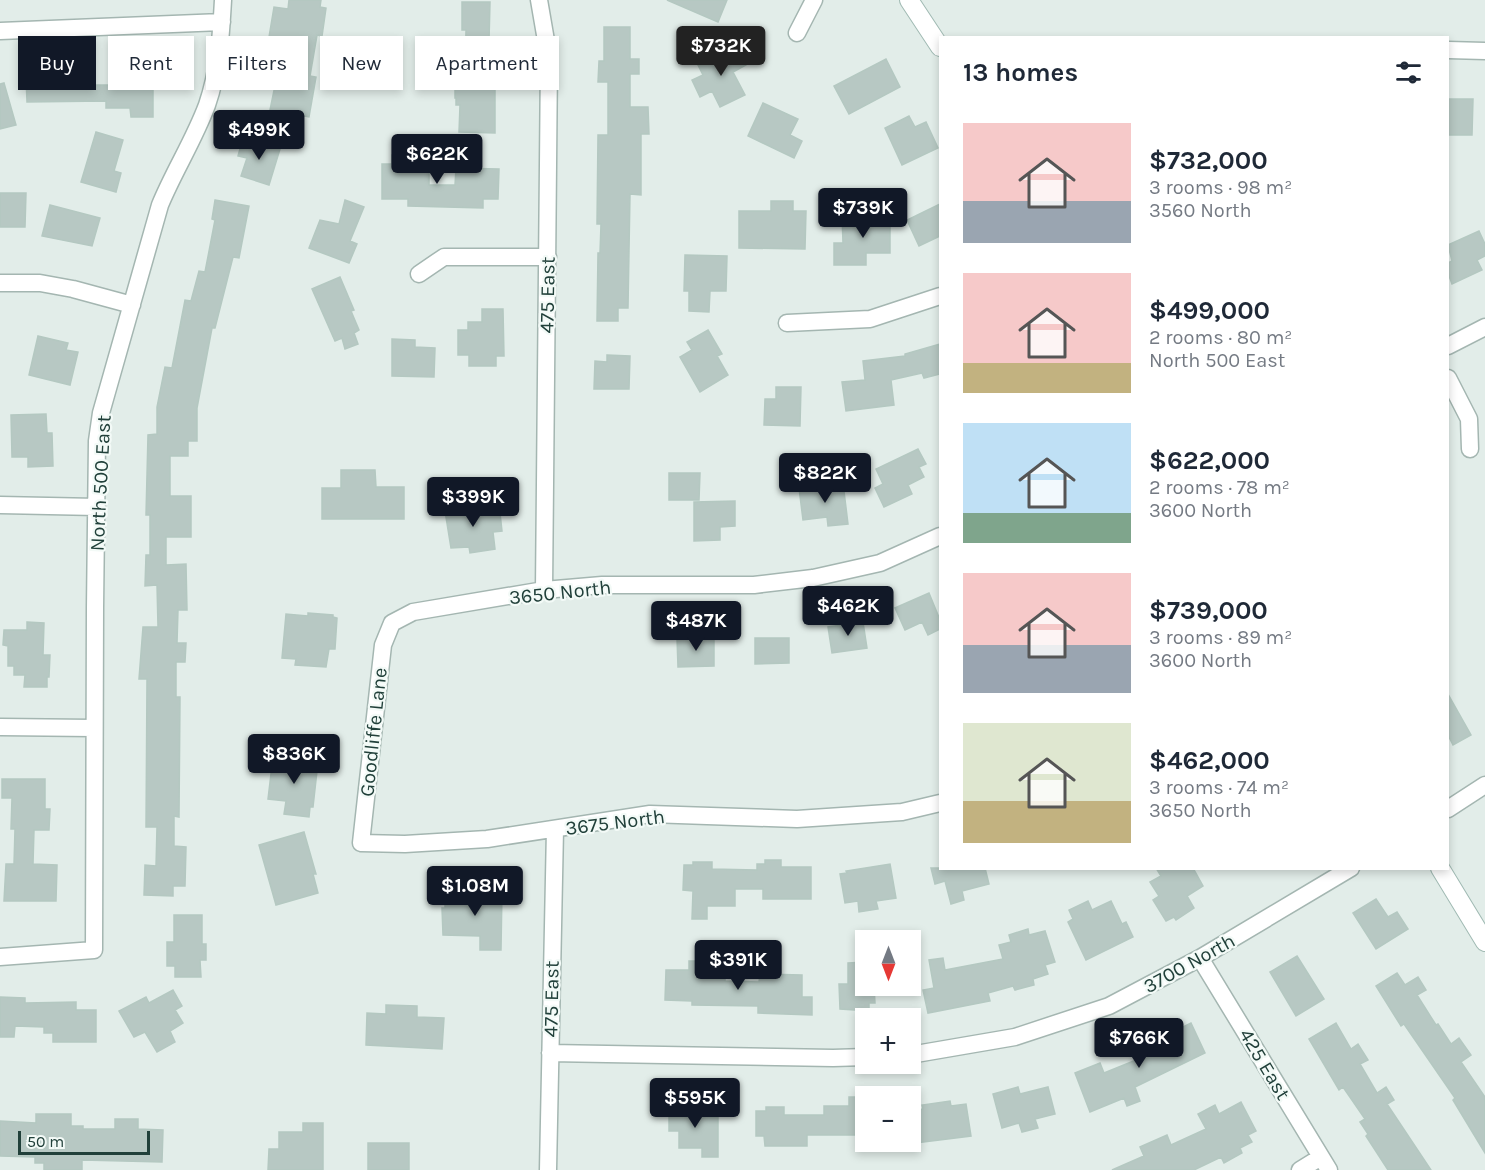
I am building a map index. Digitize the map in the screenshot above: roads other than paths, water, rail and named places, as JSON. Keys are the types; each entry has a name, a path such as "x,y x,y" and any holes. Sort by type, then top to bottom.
{"street":[{"name":"North 500 East","path":"0,957 94,950 93,728 97,441 101,413 160,205 207,104 220,51 223,0"},
{"name":"475 East","path":"539,0 549,58 544,590"},
{"path":"797,33 814,0"},
{"path":"909,0 939,45"},
{"path":"0,31 222,22"},
{"path":"1449,50 1485,51"},
{"path":"419,274 444,257 548,257"},
{"path":"0,283 40,283 73,289 132,305"},
{"path":"787,323 870,319 939,296"},
{"path":"1449,345 1485,327"},
{"path":"1449,380 1469,419 1470,449"},
{"path":"0,505 97,507"},
{"name":"3650 North","path":"392,623 413,612 544,590 602,585 754,585 813,578 880,563 939,536"},
{"name":"Goodliffe Lane","path":"361,843 383,645 392,623"},
{"path":"0,727 93,728"},
{"path":"1449,808 1485,784"},
{"name":"3675 North","path":"361,843 405,844 487,839 650,814 797,819 902,812 939,803"},
{"name":"475 East","path":"548,1170 555,829"},
{"name":"3700 North","path":"921,1053 1015,1037 1109,1006 1200,958 1349,870"},
{"path":"1441,870 1485,942"},
{"name":"425 East","path":"1200,958 1325,1164"},
{"path":"550,1053 855,1057"},
{"path":"1300,1170 1325,1164"}]}
